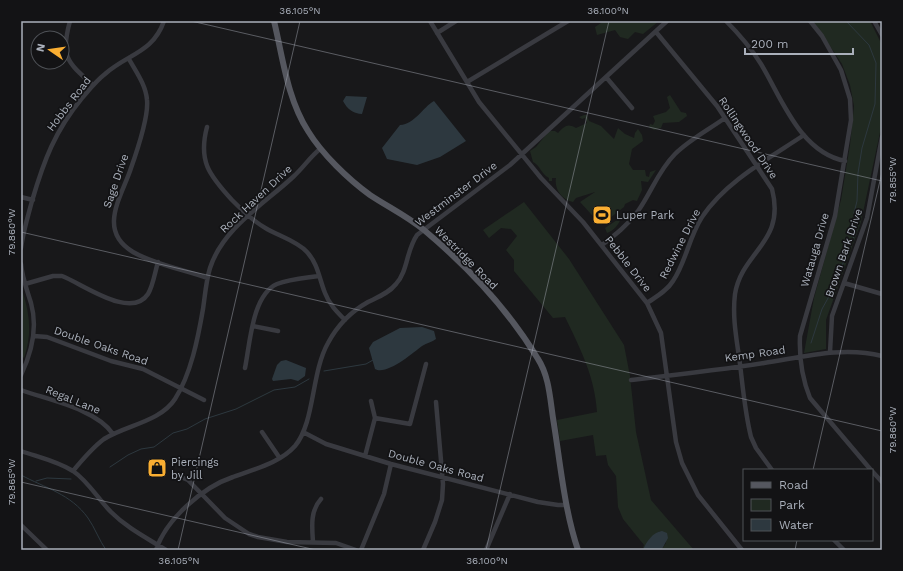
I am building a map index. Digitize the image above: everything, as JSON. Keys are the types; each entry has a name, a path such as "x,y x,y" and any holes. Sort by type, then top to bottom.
{"main road":[{"name":"Westridge Road","path":"274,21 293,99 302,120 320,149 364,189 423,230 474,277 528,342 540,361 548,388 567,505 578,550"}],"street":[{"path":"70,21 65,44 67,56 72,66 93,85"},
{"name":"Hobbs Road","path":"21,248 46,155 57,133 93,85 110,69 129,59 151,44 159,34 164,21"},
{"name":"Pebble Drive","path":"430,21 480,102 522,154 602,245 647,303 661,333 676,442 689,479 698,495 742,550"},
{"path":"437,33 456,21"},
{"path":"467,82 568,21"},
{"name":"Westminster Drive","path":"157,547 174,520 202,495 220,482 247,472 279,457 295,446 303,432 321,357 332,336 345,320 359,308 387,293 396,285 403,274 409,248 417,235 522,154 667,21"},
{"path":"726,21 746,41 761,64 784,106 804,135 819,151 829,157 845,161"},
{"name":"Watauga Drive","path":"810,21 841,70 850,99 851,120 835,216 800,336 800,357 810,398 871,469"},
{"path":"874,21 882,35"},
{"name":"Rollingwood Drive","path":"656,32 688,69 725,118 772,189 776,203 775,214 769,236 749,263 737,286 734,320 751,437 756,448 771,469"},
{"name":"Sage Drive","path":"129,59 144,87 147,108 130,171 115,206 114,226 121,242 137,254 207,278"},
{"path":"606,77 632,108"},
{"path":"602,245 630,221 638,211 657,176 674,155 684,146 725,118"},
{"path":"208,126 203,148 207,168 215,182 248,216 305,250 318,268 326,295 337,312 345,320"},
{"name":"Redwine Drive","path":"647,303 665,291 672,282 695,229 711,205 723,192 804,135"},
{"name":"Brown Bark Drive","path":"830,352 832,316 867,218 882,137"},
{"name":"Rock Haven Drive","path":"73,471 96,446 113,434 160,413 174,400 180,389 199,332 207,278 212,262 222,243 248,216 298,173 320,149"},
{"path":"876,169 882,171"},
{"path":"21,197 33,200"},
{"path":"25,284 53,276 62,276 119,302 134,304 143,300 149,293 158,262"},
{"path":"21,264 32,309 34,336 29,357 21,375"},
{"path":"245,368 253,326 260,302 270,289 285,282 320,276"},
{"path":"844,283 882,294"},
{"path":"253,326 278,331"},
{"name":"Double Oaks Road","path":"34,336 47,337 110,361 143,369 204,400"},
{"name":"Kemp Road","path":"631,380 740,366 830,352 863,353 882,356"},
{"path":"375,418 410,424 426,364"},
{"name":"Regal Lane","path":"21,390 87,413 108,426 113,434"},
{"path":"365,456 375,418 371,401"},
{"path":"423,550 442,500 442,477 436,402"},
{"path":"262,432 279,457"},
{"name":"Double Oaks Road","path":"303,432 326,444 391,464 538,502 567,505"},
{"path":"21,451 73,471 126,526 157,547 166,550"},
{"path":"361,550 384,494 391,464"},
{"name":"Watauga Drive","path":"873,471 882,482"},
{"path":"176,475 188,480 225,518 249,534 287,542 336,543 356,550"},
{"path":"486,550 510,494"},
{"path":"313,542 313,512 315,506 321,499"},
{"path":"21,525 47,550"},
{"path":"835,541 844,550"}],"green space":[{"path":"604,21 659,21 643,34 635,32 628,39 620,37 615,30 597,35 595,27"},
{"path":"813,21 870,21 882,45 882,123 861,222 826,320 826,349 804,353 814,298 841,200 850,145 854,106 850,85 842,64"},
{"path":"670,95 681,112 686,113 687,116 679,122 663,123 661,128 654,130 649,127 650,124 653,125 655,121 653,116 666,112 670,108 667,97"},
{"path":"587,115 589,121 601,126 614,139 618,128 625,134 634,138 638,129 642,135 643,141 632,149 629,164 633,170 645,170 646,176 649,177 650,172 656,170 648,182 641,181 642,190 637,201 633,200 625,204 624,207 601,225 580,202 595,192 576,198 573,202 565,199 556,186 556,178 552,178 552,181 549,181 549,178 533,162 530,151 536,147 549,131 555,131 558,133 566,126 576,128 587,123 585,118 582,119 579,117"},
{"path":"524,202 569,259 624,345 630,376 636,432 651,500 694,550 661,550 666,543 660,531 652,537 642,550 644,545 623,519 618,507 616,476 608,465 606,455 596,456 593,435 560,441 557,420 597,412 596,399 586,363 565,317 553,318 514,271 514,260 506,250 517,236 511,229 501,228 489,238 483,230"},
{"path":"617,216 621,217 618,225 607,233 605,228 617,220"},
{"path":"21,293 23,293 29,317 27,350 24,358 21,356"}],"water":[{"path":"346,96 367,97 362,114 354,112 347,106 343,101"},
{"path":"434,101 466,141 440,157 417,165 387,159 382,148 400,125 410,122"},
{"path":"422,327 434,331 436,339 422,346 392,367 380,370 375,369 369,348 373,342 400,328"},
{"path":"286,360 306,368 305,376 298,381 291,379 273,381 272,379 277,365 281,361"},
{"path":"662,531 667,533 668,538 662,549 643,550 650,538 656,533"}],"waterway":[{"path":"811,343 822,309 832,291 849,248 849,242 856,235 851,227 852,223 856,219 854,213 857,201 858,173 862,148 875,104 876,63 869,45 846,21"},
{"path":"324,371 366,364 373,360"},
{"path":"110,467 128,455 141,449 154,447 173,433 187,429 205,419 236,409 274,390 295,387 309,379"},
{"path":"21,475 57,492 74,503 88,518 106,550"},
{"path":"36,481 47,478 71,479"}],"place":[{"name":"Luper Park","path":"602,215"},
{"name":"Piercings by Jill","path":"157,468"}]}
